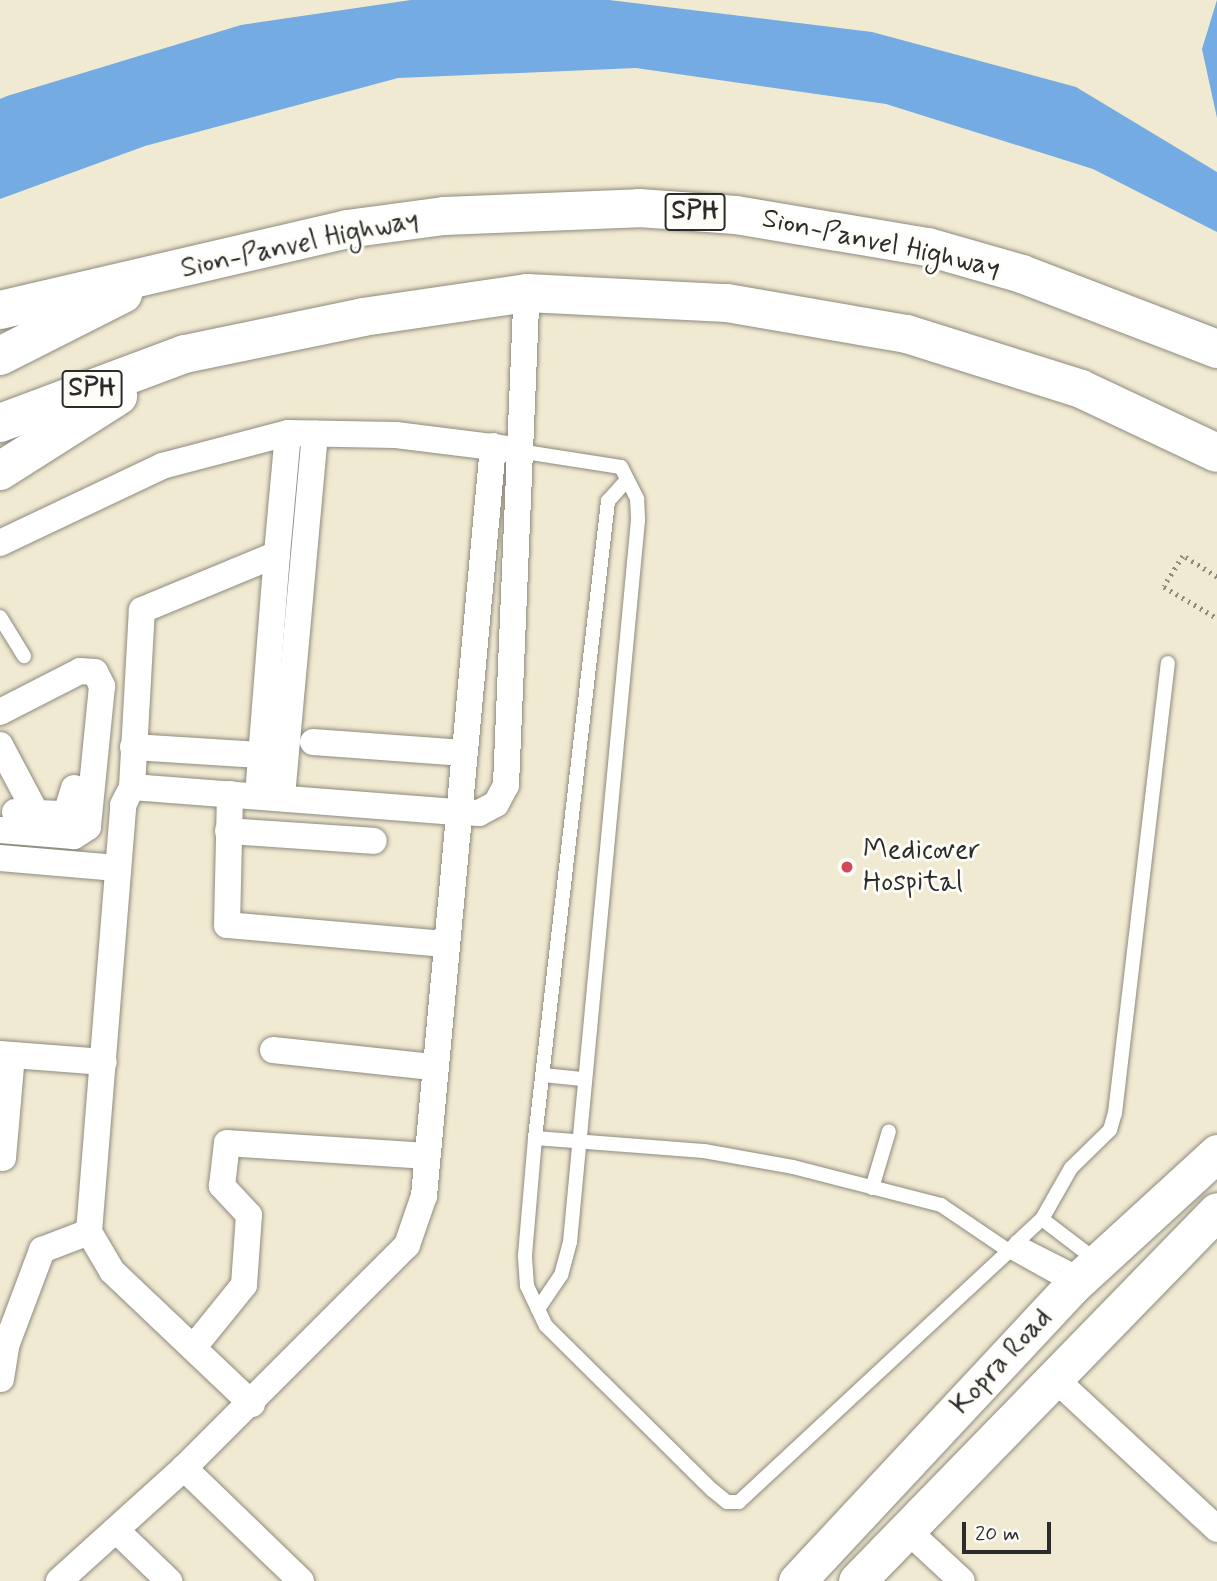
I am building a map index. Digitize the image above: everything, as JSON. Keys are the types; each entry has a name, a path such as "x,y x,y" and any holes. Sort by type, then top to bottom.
{"highway":[{"name":"Sion-Panvel Highway","path":"160,275 347,229 444,216 639,208 736,215 968,259 1114,306 1217,349"},
{"path":"0,310 160,275"},
{"name":"SPH","path":"0,356 160,275"},
{"name":"SPH","path":"0,423 185,354 363,317 527,293 727,303 907,334 1081,389 1217,453"},
{"path":"0,471 185,354"}],"street":[{"path":"17,818 67,811 83,795 270,795 479,813 496,804 506,785 525,452 527,293"},
{"path":"0,543 162,466 288,433 494,446 525,452"},
{"path":"270,795 277,554 288,433"},
{"path":"273,753 315,433"},
{"path":"59,1581 252,1404 407,1245 424,1196 432,1067 494,446"},
{"path":"252,1404 112,1271 89,1232 117,867 133,747 142,610 277,554"},
{"path":"0,712 80,671 95,672 102,686 83,795 88,827 74,836 17,818"},
{"path":"0,745 17,818"},
{"path":"133,747 273,753 319,749 464,753"},
{"path":"230,794 222,916 236,930 446,944"},
{"path":"228,831 374,841"},
{"path":"0,858 117,867"},
{"path":"273,1051 432,1067"},
{"path":"3,1157 6,1055 104,1062"},
{"path":"193,1348 244,1285 249,1215 222,1186 227,1143 428,1156"},
{"name":"Kopra Road","path":"797,1581 1084,1274 1217,1153"},
{"name":"Kopra Road","path":"857,1581 1052,1376 1217,1211"},
{"path":"1,1379 6,1346 42,1250 89,1232"},
{"path":"1052,1376 1217,1529"},
{"path":"184,1468 301,1581"},
{"path":"906,1529 962,1581"},
{"path":"116,1530 169,1581"}],"lane":[{"path":"525,452 621,467 625,482 637,499 638,520 582,1079 570,1242 561,1275 538,1309"},
{"path":"625,482 608,501 542,1075 525,1255 538,1309 546,1326 647,1428 727,1503 739,1502 1042,1219 1115,1113 1168,663"},
{"path":"0,617 24,656"},
{"path":"542,1075 582,1079"},
{"path":"873,1188 890,1131"},
{"path":"536,1138 704,1151 873,1188 941,1205 1013,1247 1084,1274"},
{"path":"1042,1219 1084,1274"}],"path":[{"path":"1217,577 1183,556 1164,586 1217,618"}],"water":[{"path":"411,0 609,0 872,32 1076,87 1217,172 1217,232 1093,169 886,104 636,68 398,78 145,146 0,199 0,99 241,25"},
{"path":"1217,0 1217,118 1202,49"}],"place":[{"name":"Medicover Hospital","path":"847,867"}]}
